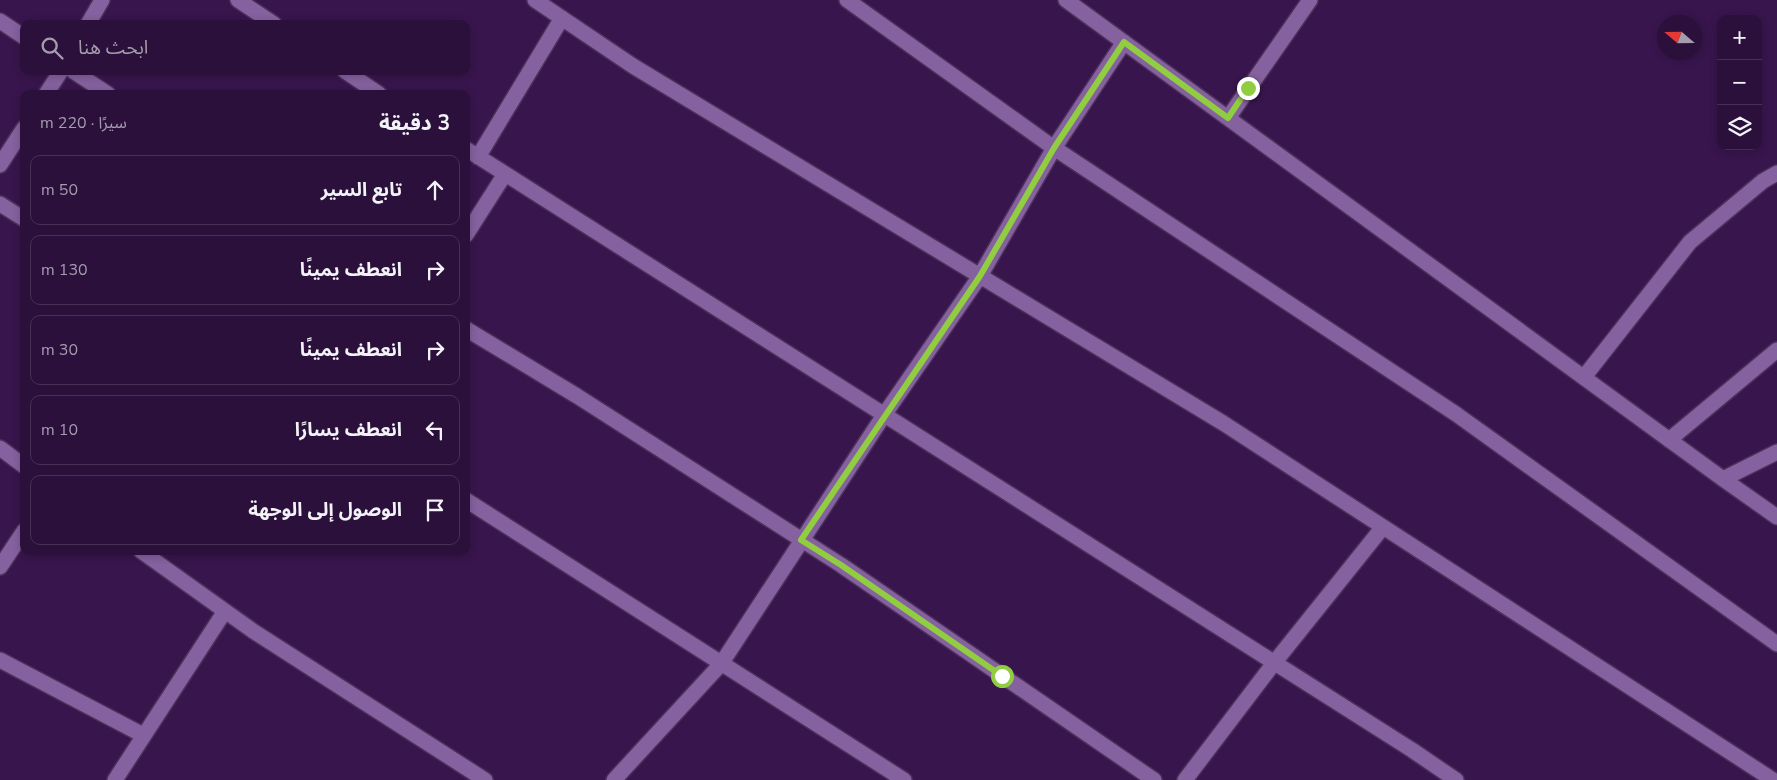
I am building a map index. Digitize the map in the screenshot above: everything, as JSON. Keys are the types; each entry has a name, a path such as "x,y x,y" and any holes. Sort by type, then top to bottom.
{"street":[{"path":"90,20 102,0"},
{"path":"238,0 268,20"},
{"path":"535,0 633,66 1223,423 1774,780"},
{"path":"847,0 1054,148 1456,414 1777,644"},
{"path":"1066,0 1723,480 1777,517"},
{"path":"1228,118 1310,0"},
{"path":"562,18 472,153 1456,780"},
{"path":"0,20 20,34"},
{"path":"614,780 721,664 884,415 980,276 1054,148 1124,42"},
{"path":"49,90 58,75"},
{"path":"79,75 102,90"},
{"path":"351,75 373,90"},
{"path":"0,165 20,134"},
{"path":"1584,377 1690,242 1763,181 1777,173"},
{"path":"470,229 505,174"},
{"path":"0,204 20,216"},
{"path":"470,332 585,401 841,565 1154,780"},
{"path":"1669,440 1777,350"},
{"path":"0,448 20,463"},
{"path":"1723,480 1777,452"},
{"path":"470,503 904,780"},
{"path":"1185,780 1274,663 1383,527"},
{"path":"0,567 20,537"},
{"path":"147,555 261,637 485,780"},
{"path":"115,780 225,611"},
{"path":"0,660 143,735"}],"route":[{"path":"1002,676 841,565 801,540 980,276 1054,148 1124,42 1228,118 1248,88"}]}
